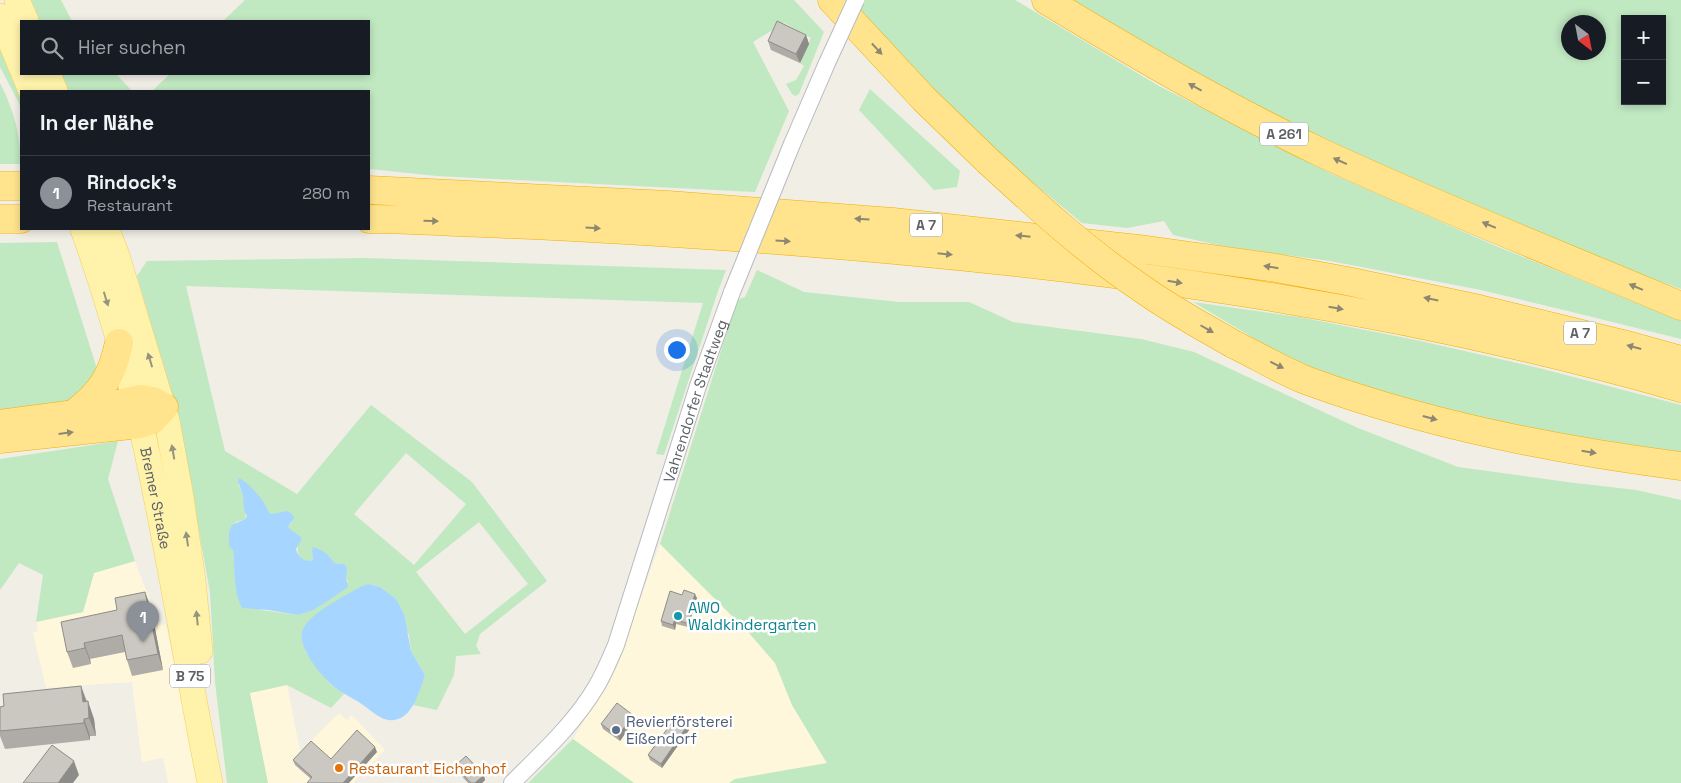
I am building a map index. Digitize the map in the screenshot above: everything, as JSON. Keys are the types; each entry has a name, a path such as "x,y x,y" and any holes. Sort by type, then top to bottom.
{"highway":[{"path":"832,0 924,100 988,161 1063,228 1113,267 1167,305 1233,344 1306,380 1388,407 1508,439 1681,466"},
{"name":"A 261","path":"1046,0 1189,85 1319,152 1681,306"},
{"path":"0,186 20,186"},
{"name":"A 7","path":"370,190 668,205 893,222 1148,250 1276,268 1347,281 1479,309 1624,344 1681,360"},
{"path":"0,219 20,218"},
{"name":"A 7","path":"370,219 656,231 886,248 1172,281 1296,300 1391,318 1531,348 1681,388"},
{"path":"74,414 93,398 104,385 114,365 120,343"},
{"path":"0,439 137,413 150,400 164,407"},
{"path":"0,424 74,414 137,413"}],"main road":[{"path":"17,0 26,20"},
{"path":"0,16 20,65"},
{"path":"24,75 32,90"},
{"path":"48,75 55,90"},
{"name":"Bremer Straße","path":"83,230 120,343 137,413 160,518 209,777"},
{"name":"Bremer Straße","path":"107,230 164,407 171,440 193,581 204,689 209,777"}],"street":[{"name":"Vahrendorfer Stadtweg","path":"512,783 571,723 596,687 616,645 698,386 732,292 792,144 856,0"}],"shaded area":[{"path":"660,544 749,633 775,663 792,705 827,764 735,779 729,783 634,783 573,739 606,683 622,648"},
{"path":"135,561 159,624 166,625 198,783 168,783 163,758 142,762 132,682 46,688 33,633 38,631 36,622 83,612 94,573"},
{"path":"247,681 287,685 300,751 339,713 347,720 352,715 385,750 353,783 266,783"}],"green space":[{"path":"27,0 61,0 71,20 36,20"},
{"path":"245,0 794,0 824,32 799,94 795,96 786,84 796,80 804,66 800,63 811,38 784,23 753,42 789,111 755,192 437,176 370,169 370,90 153,90 169,75 370,75 370,20 224,20"},
{"path":"845,0 1015,0 1159,86 1332,174 1496,246 1681,321 1681,339 1481,290 1330,261 1222,246 1173,235 1164,221 1127,228 1082,223 961,123"},
{"path":"1059,0 1681,0 1681,289 1546,240 1290,124"},
{"path":"0,39 20,90 20,107 19,103 0,67"},
{"path":"58,75 117,75 131,90 66,90"},
{"path":"0,83 15,122 19,142 20,164 0,164"},
{"path":"870,89 960,171 957,187 934,190 859,110"},
{"path":"57,242 98,372 76,401 0,410 0,243"},
{"path":"365,258 726,270 664,455 656,454 703,303 186,286 225,451 297,494 371,405 472,482 547,581 480,634 476,646 481,654 456,656 454,675 437,710 413,705 425,675 411,651 409,635 380,587 369,584 305,651 330,684 344,694 331,708 287,685 250,693 268,783 227,783 215,682 210,592 177,413 137,276 147,261","holes":["406,453 466,504 414,565 354,514","238,484 252,489 271,514 277,514 292,522 288,527 290,531 300,536 298,545 300,558 307,561 313,560 312,551 324,554 334,563 344,564 348,582 298,615 261,610 236,588 233,550 229,532 236,522 245,519 243,497","479,522 528,584 465,634 416,572"]},
{"path":"757,270 804,292 899,302 969,302 1013,322 1141,339 1194,352 1358,428 1458,467 1636,490 1681,500 1681,783 729,783 735,779 827,763 792,705 775,663 749,633 660,544 737,300 745,297"},
{"path":"1193,302 1299,317 1416,340 1539,368 1681,405 1681,455 1574,439 1386,397 1287,358"},
{"path":"118,441 108,479 135,561 94,573 83,612 36,622 43,575 19,563 0,590 0,459"},
{"path":"573,739 634,783 528,783"}],"water":[{"path":"239,478 263,501 271,514 288,511 292,514 294,518 288,527 302,539 296,549 302,559 307,561 313,560 313,547 325,553 334,563 344,564 347,568 346,578 348,587 313,610 298,615 242,608 236,587 233,550 229,546 229,532 232,525 245,519 247,516 244,510"},
{"path":"369,584 380,587 396,599 404,614 411,651 425,675 417,698 410,710 405,715 394,720 377,716 332,685 313,664 302,639 305,625 319,612 362,586"}],"building":[{"path":"777,21 806,35 796,54 768,41"},
{"name":"AWO Waldkindergarten","path":"684,590 695,594 686,623 675,619 673,625 661,621 670,591 682,595"},
{"path":"145,592 158,654 127,660 122,635 84,643 85,648 67,652 61,622 117,610 115,598"},
{"path":"81,686 83,702 88,701 89,718 84,719 84,723 0,731 0,707 4,706 3,694"},
{"path":"617,703 633,715 618,736 601,724"},
{"path":"676,717 688,725 661,764 648,755"},
{"path":"357,730 375,747 343,783 307,783 312,777 293,760 311,741 331,759"},
{"path":"52,745 74,761 58,783 23,783"},
{"path":"466,756 484,775 475,783 471,783 455,766"}],"place":[{"name":"AWO Waldkindergarten","path":"678,616"},
{"name":"Rindock's","path":"143,642"},
{"name":"Revierförsterei Eißendorf","path":"616,730"},
{"name":"Restaurant Eichenhof","path":"339,768"}]}
